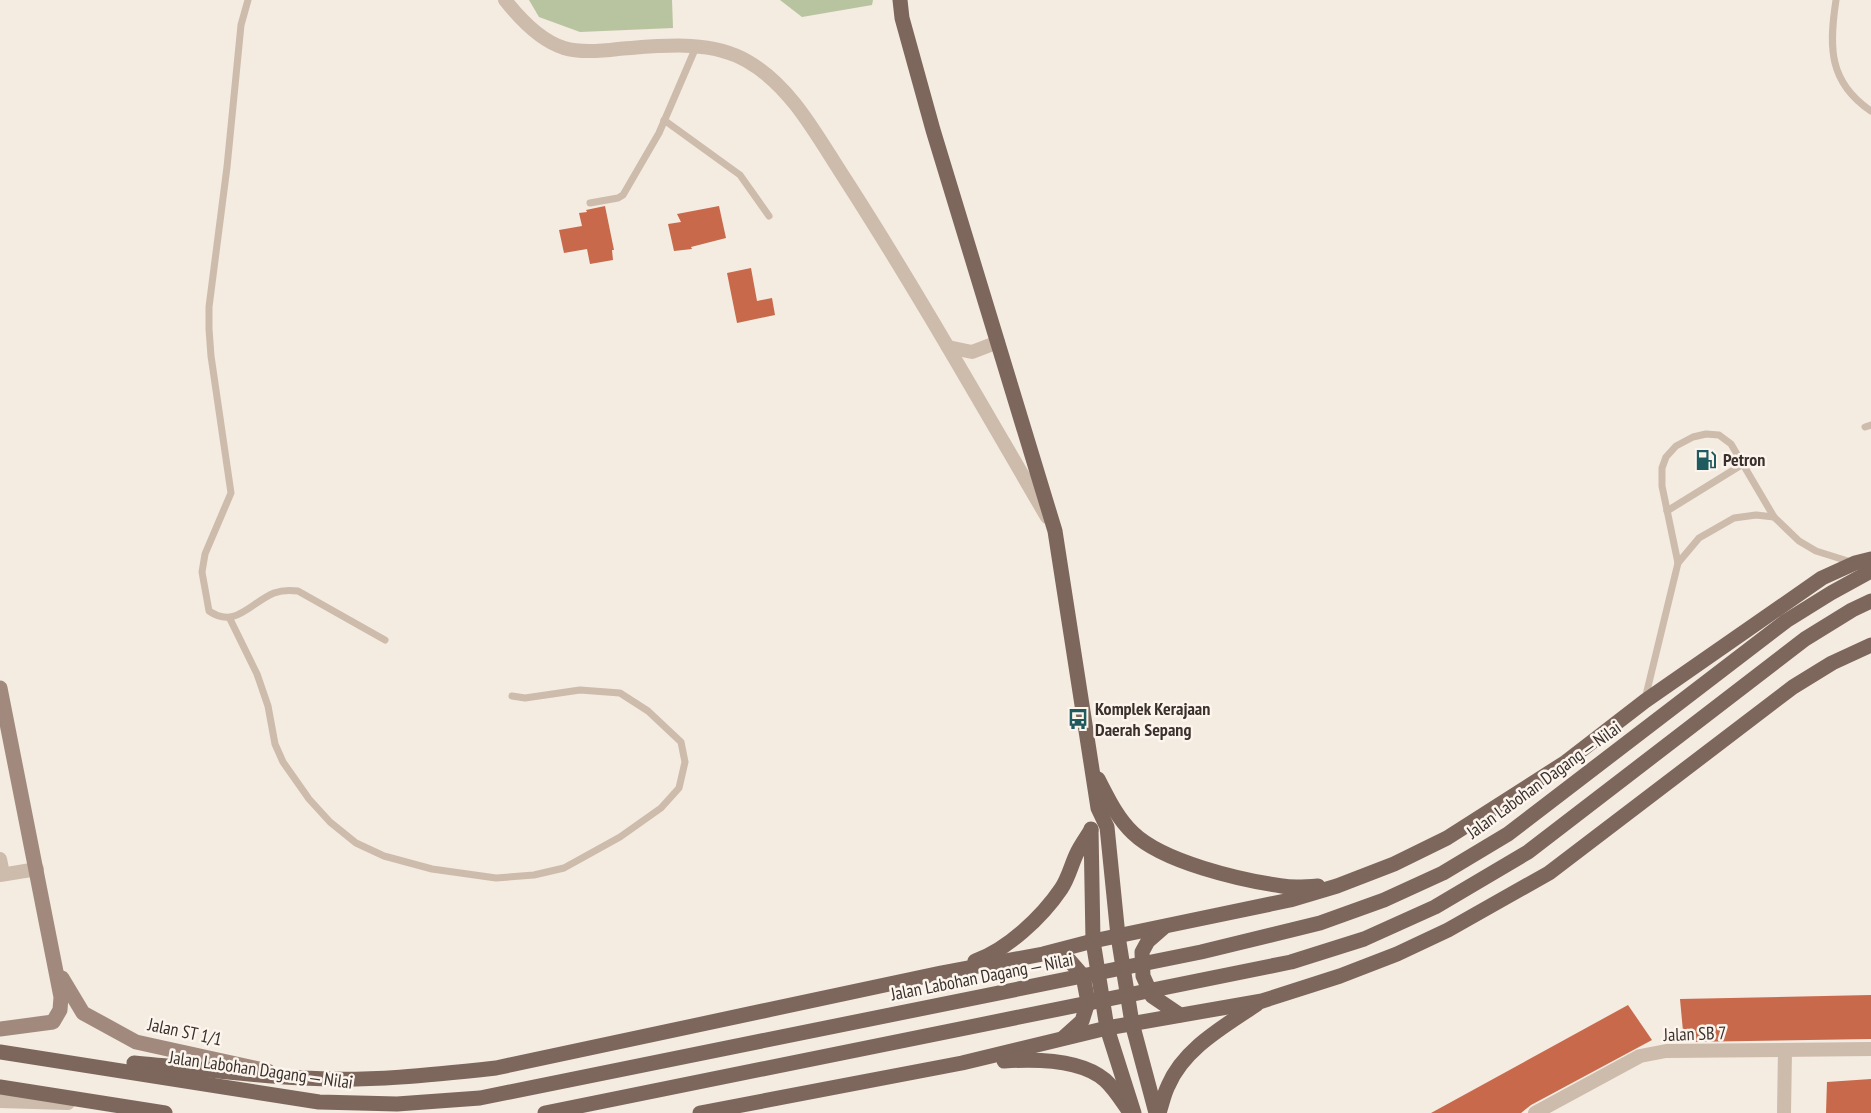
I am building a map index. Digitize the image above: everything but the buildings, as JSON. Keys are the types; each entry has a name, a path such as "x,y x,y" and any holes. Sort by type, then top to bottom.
{"main road":[{"path":"900,0 902,18 933,130 1055,531 1098,808 1107,826 1118,936 1132,1023 1158,1113"},
{"path":"0,1051 304,1078 363,1079 428,1076 496,1068 1290,900 1337,886 1394,864 1447,838 1566,762 1645,701 1822,578 1855,563 1871,559"},
{"name":"Jalan Labohan Dagang ‒ Nilai","path":"0,1051 319,1102 397,1104 480,1098 1201,952 1320,923 1384,900 1443,873 1508,834 1786,621 1871,571"},
{"path":"545,1113 1291,962 1364,939 1435,907 1528,852 1805,639 1871,601"},
{"path":"700,1113 962,1064 1107,1028 1262,1000 1340,976 1397,954 1448,930 1549,873 1793,687 1832,663 1871,645"},
{"path":"1093,771 1117,813 1132,832 1149,846 1177,859 1229,875 1283,887 1337,886"},
{"path":"941,973 983,958 1017,936 1045,910 1062,888 1091,829 1098,808"},
{"path":"1091,829 1093,941 1107,1028 1132,1113"},
{"path":"1166,926 1148,941 1142,952 1143,976 1152,996 1180,1015"},
{"path":"1043,954 1069,960 1083,976 1088,1002 1082,1021 1062,1039"},
{"path":"1158,1113 1168,1085 1187,1056 1262,1000"},
{"path":"962,1064 1031,1059 1084,1067 1106,1080 1132,1113"},
{"path":"0,1087 165,1113"}],"street":[{"path":"505,0 538,34 564,48 598,51 653,46 696,47 725,51 748,61 783,89 806,119 868,215 1055,531"},
{"path":"948,347 972,352 998,342"},
{"name":"Jalan ST 1/1","path":"0,688 61,997 58,1017 53,1022 0,1029"},
{"path":"0,859 2,875 37,869"},
{"name":"Jalan ST 1/1","path":"55,964 83,1013 136,1042 304,1078"},
{"name":"Jalan SB 7","path":"1535,1113 1640,1056 1666,1051 1871,1049"},
{"path":"1784,1113 1785,1050"},
{"path":"0,1101 115,1105"}],"lane":[{"path":"248,0 241,25 227,166 209,307 209,329 231,494 205,554 202,572 209,611 219,618 230,619 274,593 285,590 298,591 385,640"},
{"path":"1836,0 1831,29 1833,61 1845,87 1871,111"},
{"path":"590,202 618,198 623,195 659,133 696,47"},
{"path":"664,120 740,175 769,216"},
{"path":"1645,701 1678,563 1662,486 1662,468 1666,457 1676,446 1693,437 1706,434 1719,435 1731,444 1774,517 1799,541 1816,551 1855,563"},
{"path":"1667,511 1743,464"},
{"path":"1678,563 1699,538 1734,518 1756,515 1774,517"},
{"path":"230,619 257,674 268,706 275,744 283,762 309,799 330,822 356,843 384,856 432,868 496,878 534,875 564,868 620,837 661,808 679,788 685,762 681,742 648,711 620,693 580,690 525,698 512,696"}],"green space":[{"path":"529,0 672,0 673,28 580,32 539,17"},
{"path":"780,0 873,0 872,5 802,17"}],"place":[{"name":"Petron","path":"1706,460"},
{"name":"Komplek Kerajaan Daerah Sepang","path":"1078,719"}]}
